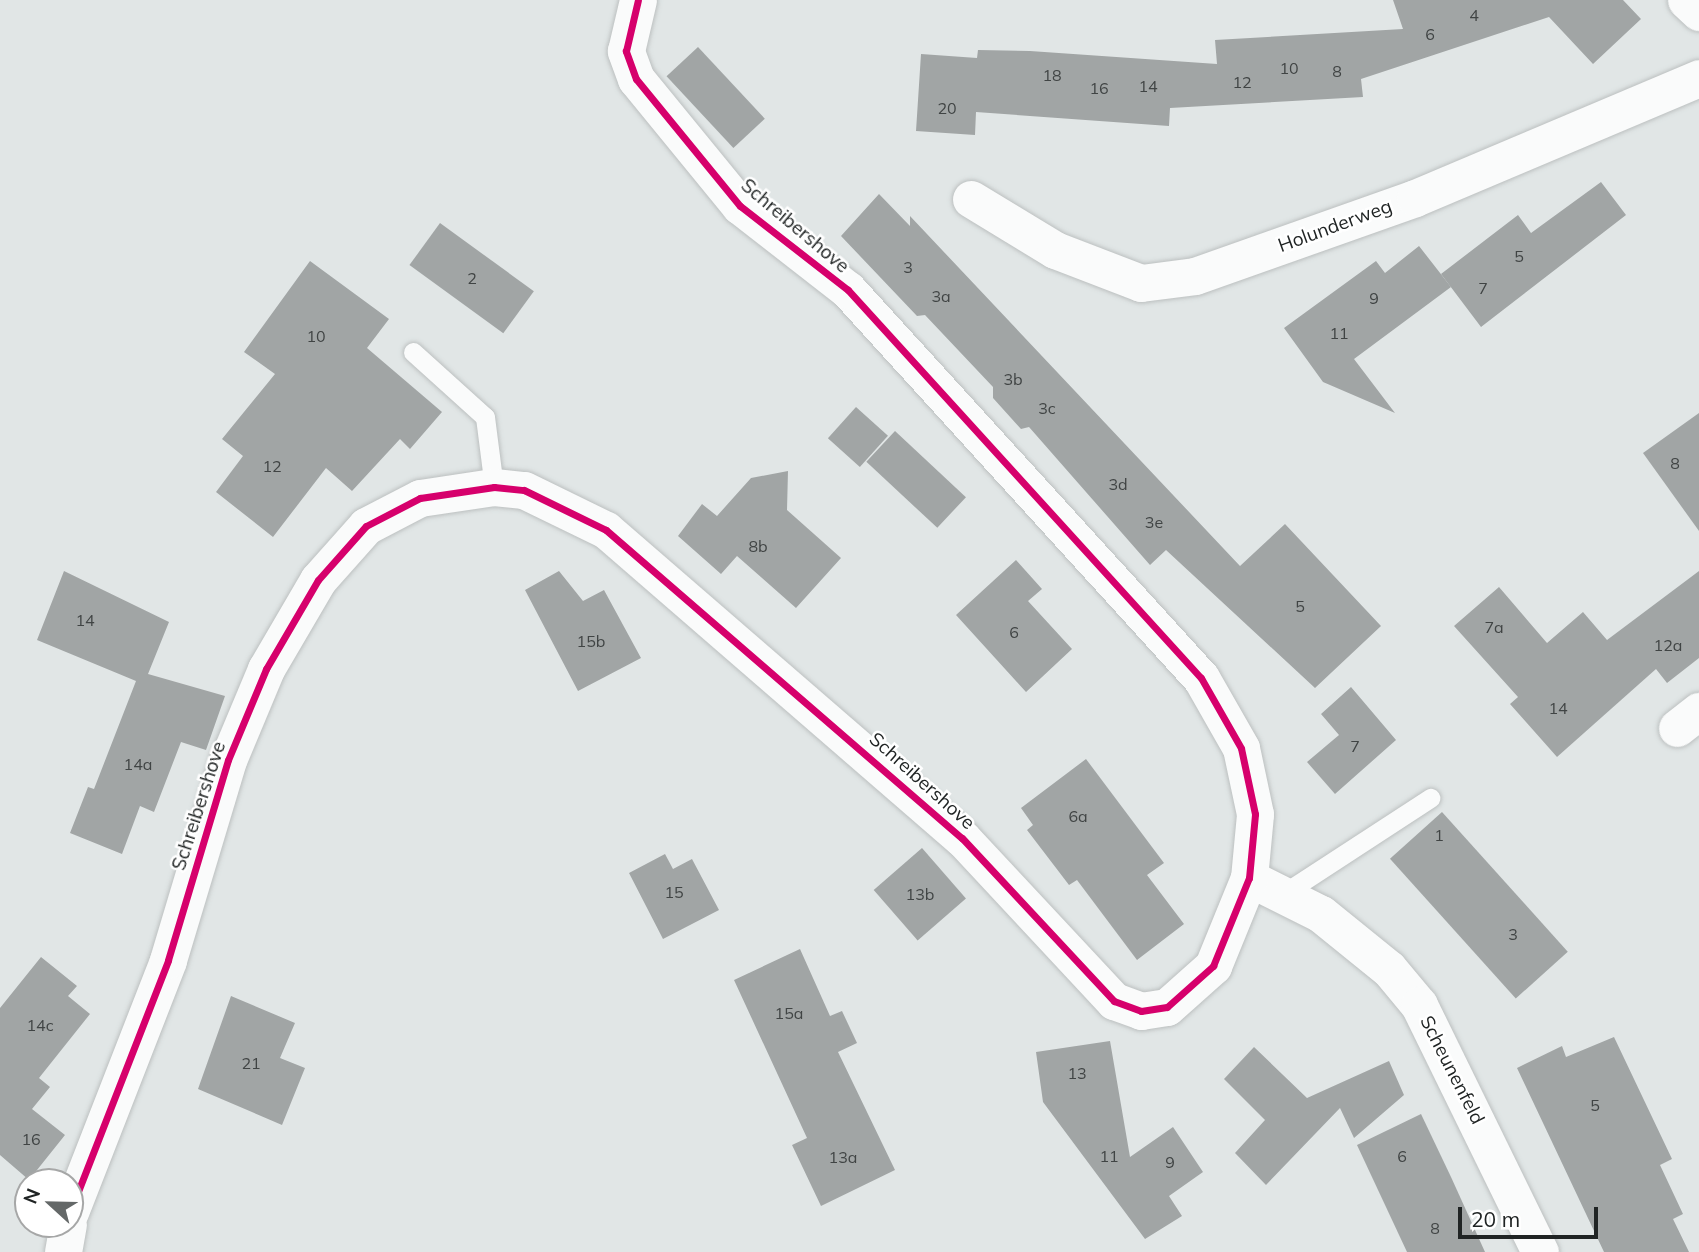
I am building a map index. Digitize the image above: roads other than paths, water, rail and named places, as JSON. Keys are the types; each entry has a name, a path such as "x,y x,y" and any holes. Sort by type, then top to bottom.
{"street":[{"name":"Schreibershove","path":"84,1176 168,960 228,760 266,669 318,580 366,526 419,498 494,487 553,501 606,530 962,838 1114,1001 1141,1011 1167,1007 1191,992 1213,966 1249,878 1255,814 1241,748 1201,678 848,290 740,206 636,79 626,51 638,0"},
{"path":"1686,0 1699,12"},
{"name":"Holunderweg","path":"971,198 1055,250 1141,283 1195,276 1415,198 1699,78"},
{"name":"Scheunenfeld","path":"1249,878 1283,894 1353,939 1419,1005 1540,1252"}],"lane":[{"path":"413,352 485,417 494,487"},
{"path":"1283,894 1430,798"}]}
